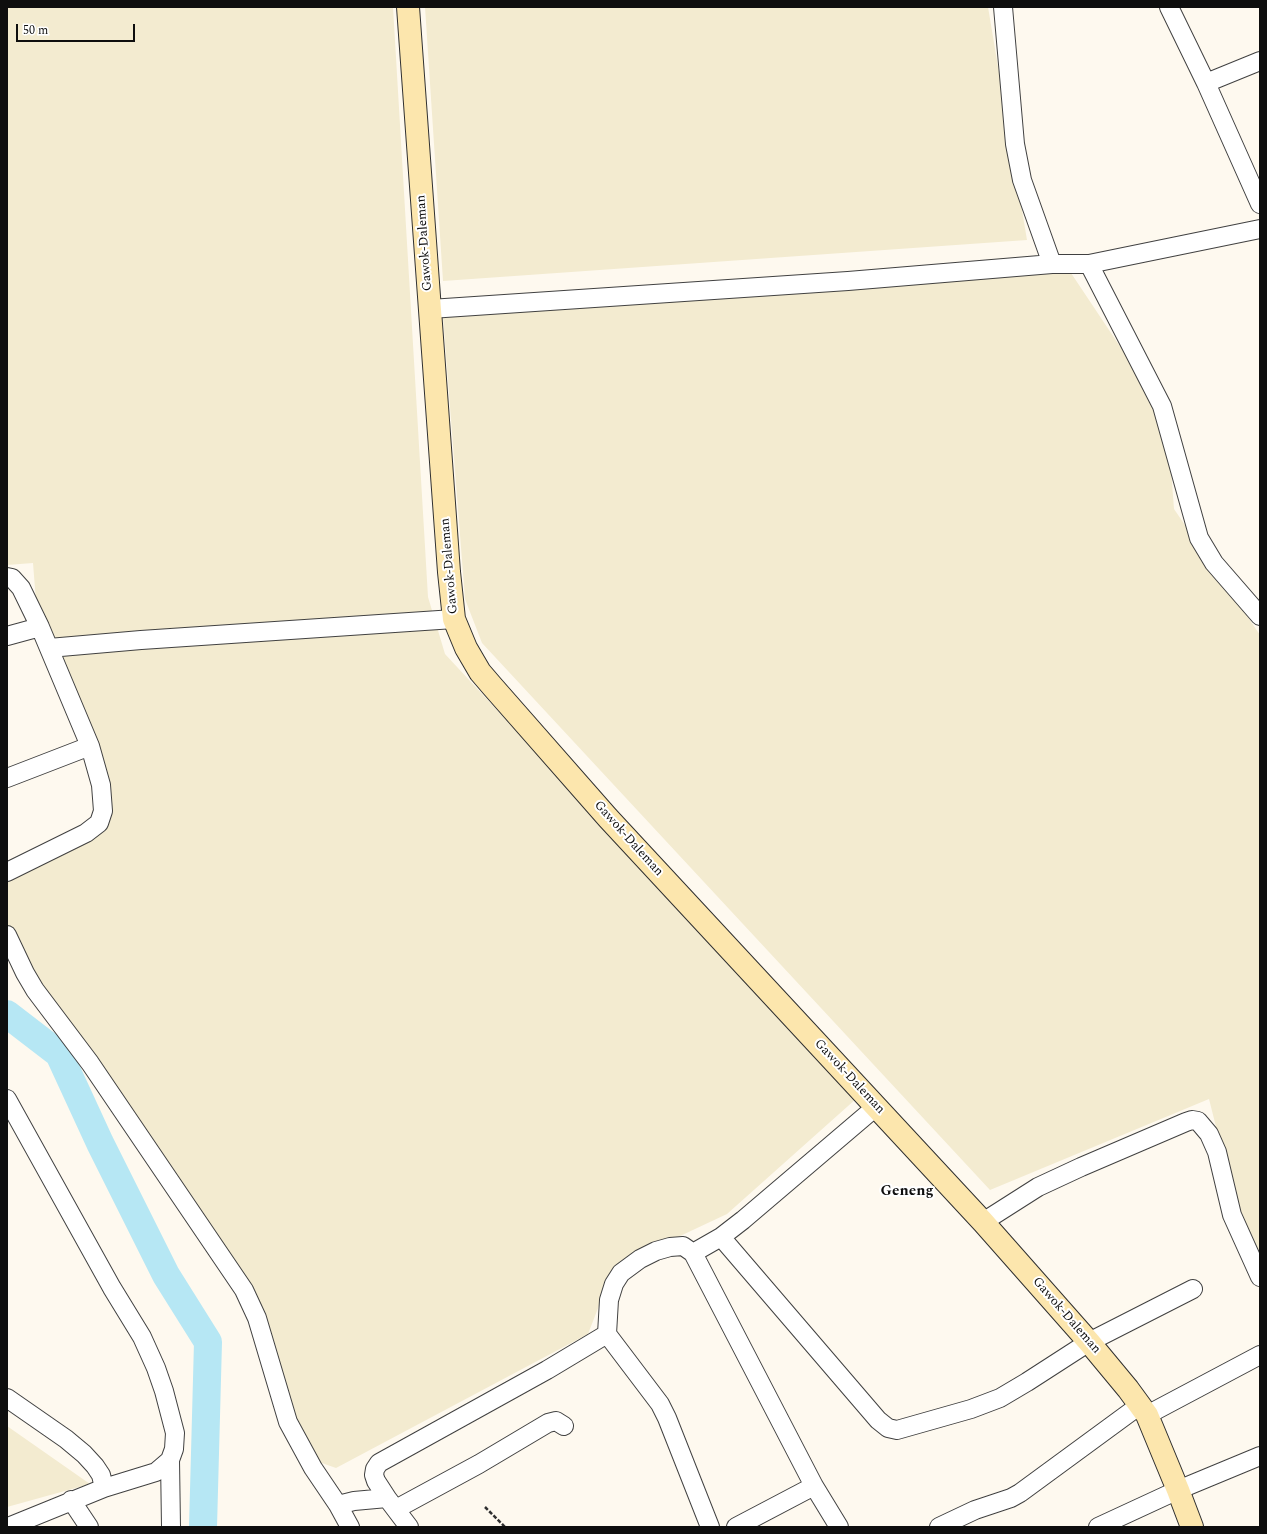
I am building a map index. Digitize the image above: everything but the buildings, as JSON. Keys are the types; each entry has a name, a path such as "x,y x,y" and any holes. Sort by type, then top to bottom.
{"street":[{"name":"Gawok-Daleman","path":"408,7 449,572 454,619 466,648 480,672 608,818 877,1106 983,1222 1089,1342 1143,1410 1178,1490 1192,1527"},
{"path":"1002,7 1014,144 1022,180 1052,264"},
{"path":"1169,7 1206,83 1260,204"},
{"path":"1206,83 1260,61"},
{"path":"430,309 855,281 1052,264 1089,264 1260,229"},
{"path":"1089,264 1162,406 1199,538 1214,563 1260,616"},
{"path":"7,577 12,578 21,588 40,627 54,647 90,746 103,796 103,811 99,823 86,833 7,872"},
{"path":"54,647 454,619"},
{"path":"7,636 40,627"},
{"path":"7,778 90,746"},
{"path":"7,935 35,990 90,1063 244,1290 257,1318 288,1422 313,1468 346,1503 350,1527"},
{"path":"9,1106 112,1288 142,1337 156,1368 164,1391 174,1433 174,1449 170,1460 171,1527"},
{"path":"693,1252 721,1237 877,1106"},
{"path":"983,1222 1038,1187 1081,1166 1186,1122 1192,1120 1198,1121 1209,1134 1217,1152 1232,1214 1260,1277"},
{"path":"721,1237 878,1420 888,1428 897,1430 971,1409 1000,1398 1089,1342 1193,1289"},
{"path":"710,1527 667,1418 660,1404 607,1334 608,1300 614,1284 621,1273 640,1259 656,1251 670,1247 683,1246 693,1252 814,1486 839,1527"},
{"path":"409,1527 391,1503 374,1475 375,1469 379,1463 542,1373 607,1334"},
{"path":"940,1527 975,1510 1011,1498 1143,1410 1260,1355"},
{"path":"7,1398 66,1439 84,1454 95,1466 100,1475 104,1488"},
{"path":"346,1503 391,1503 479,1464 548,1423 556,1421 564,1426"},
{"path":"1098,1527 1178,1490 1260,1456"},
{"path":"8,1527 71,1500 156,1472 170,1460"},
{"path":"736,1527 814,1486"},
{"path":"71,1500 89,1527"}],"path":[{"path":"485,1507 505,1527"}],"shaded area":[{"path":"7,7 393,7 428,597 445,654 857,1098 727,1214 614,1267 588,1334 336,1468 302,1456 249,1293 28,970 7,926 7,877 105,831 110,790 37,614 33,563 7,565"},
{"path":"425,7 988,7 1027,240 443,281"},
{"path":"1069,270 1167,417 1174,509 1260,635 1260,1256 1235,1202 1209,1099 990,1190 482,643 465,599 443,317"},
{"path":"7,1426 90,1484 7,1507"}],"waterway":[{"path":"7,1014 59,1054 100,1143 166,1275 208,1342 203,1527"}],"district":[{"name":"Geneng","path":"907,1192"}]}
